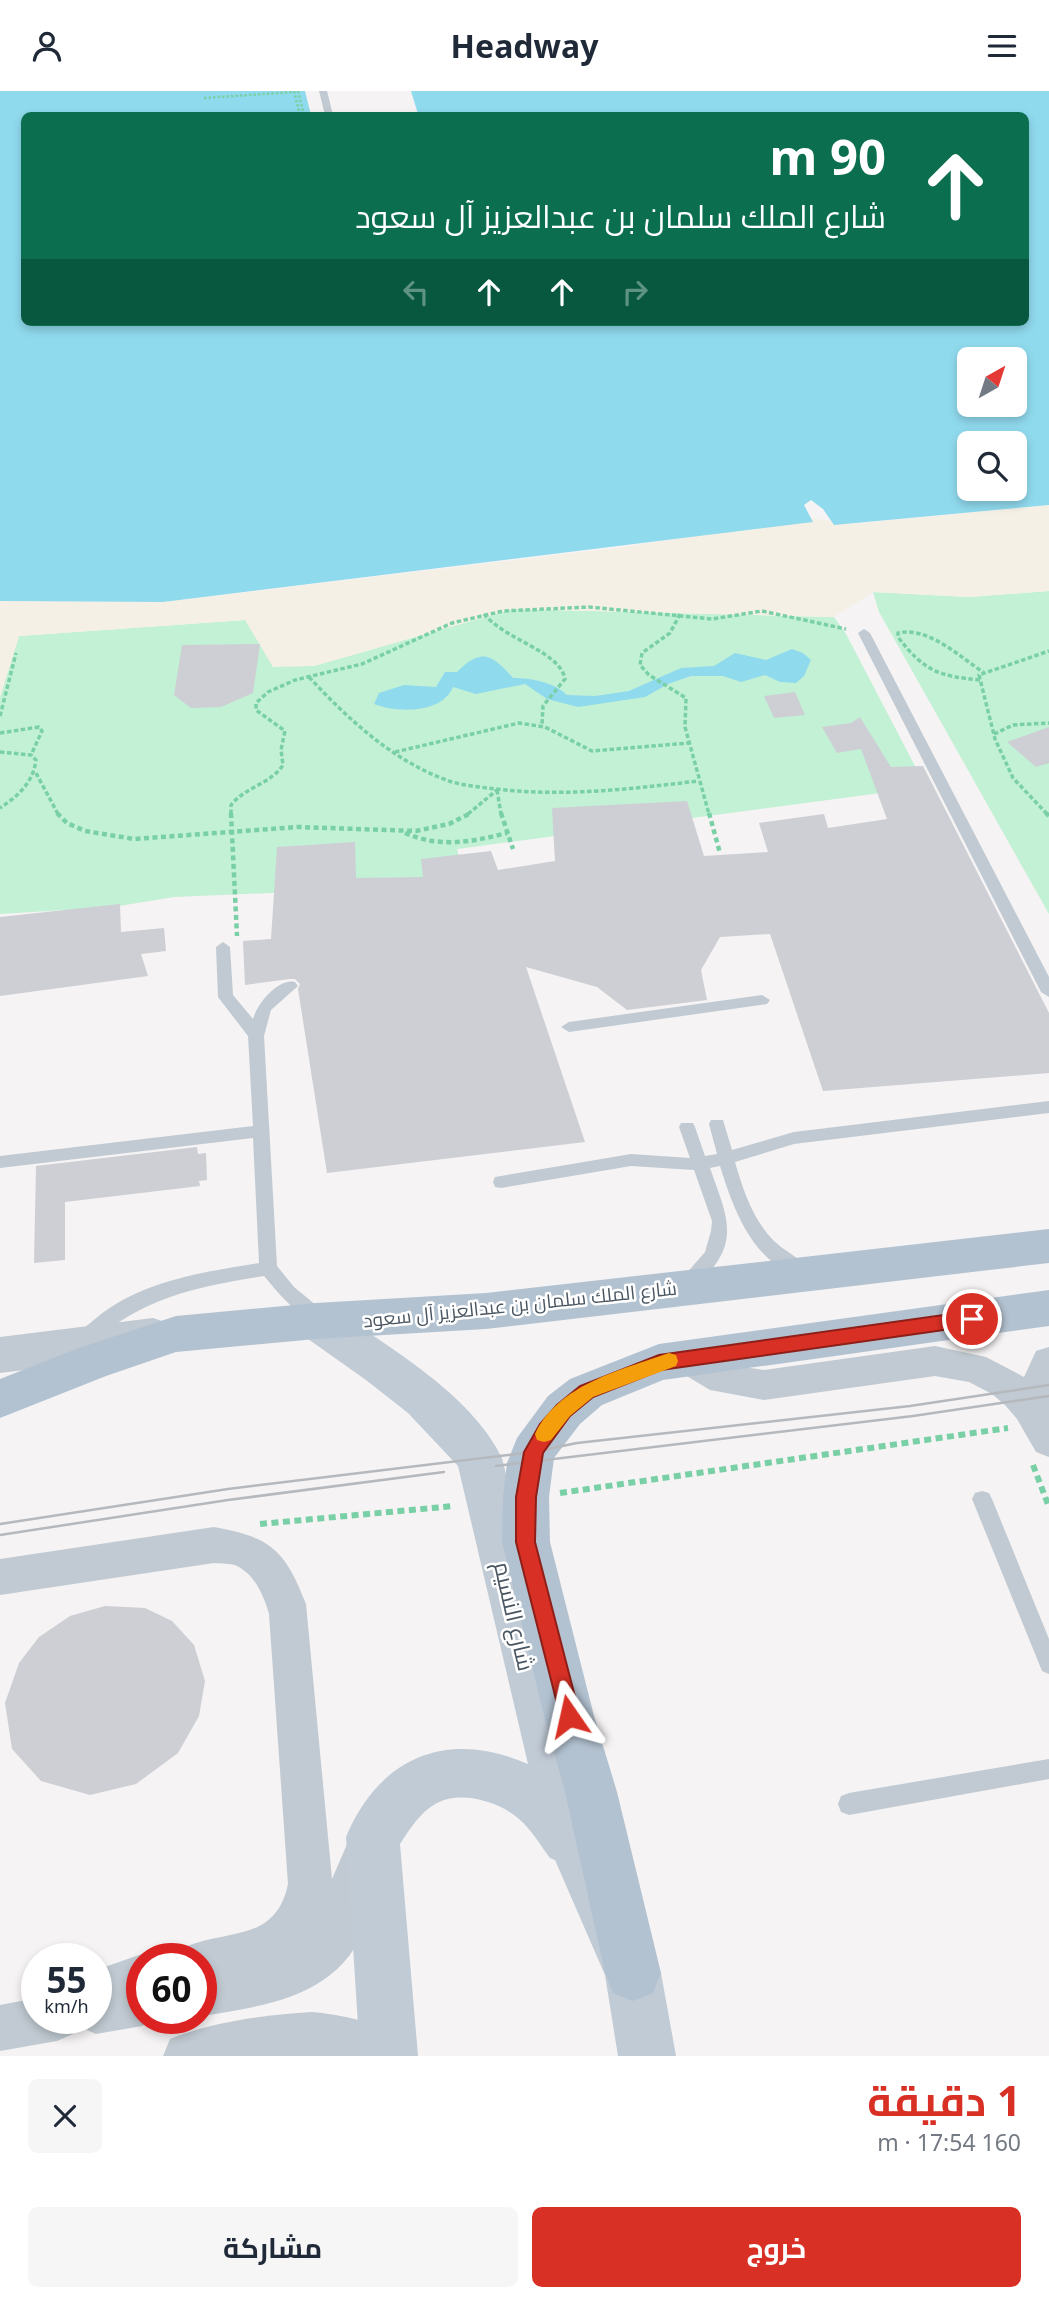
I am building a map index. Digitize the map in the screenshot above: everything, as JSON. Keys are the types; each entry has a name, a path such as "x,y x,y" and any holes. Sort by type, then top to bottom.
{"main road":[{"name":"شارع الملك سلمان بن عبدالعزيز آل سعود","path":"0,1399 92,1361 176,1334 486,1311 1049,1246"},
{"path":"633,1973 591,1792 526,1542 508,1499 533,1452 564,1410 586,1392 674,1360 1049,1308"},
{"name":"شارع النسيم","path":"327,1321 415,1393 464,1438 508,1499 520,1639 578,1850 633,1973 647,2056"},
{"path":"389,2056 373,1837 410,1790 439,1776 472,1772 505,1781 535,1798 578,1850"}],"street":[{"path":"0,1355 78,1343 176,1334"},
{"path":"674,1360 723,1379 764,1385 936,1361 957,1362 978,1368 1016,1390 1045,1432"},
{"path":"1045,1432 1037,1387 1049,1362"},
{"path":"0,1577 214,1545 243,1549 265,1565 281,1587 289,1614 310,1884 308,1903 300,1922 287,1937 271,1947 217,1959"},
{"path":"217,1990 285,1977 314,1962 327,1950 345,1920 351,1888 373,1837"},
{"path":"0,2028 21,2024"},
{"path":"187,2056 254,2051 320,2034 357,2042 379,2056"}],"lane":[{"path":"323,91 328,112"},
{"path":"864,633 1049,992"},
{"path":"222,947 226,997 242,1014 256,1036"},
{"path":"290,986 264,1007 256,1036 268,1268 300,1304 327,1321"},
{"path":"569,1027 762,1000"},
{"path":"501,1182 631,1160 700,1164 726,1159 775,1142 1049,1107"},
{"path":"717,1124 726,1159 752,1229 782,1259 807,1273"},
{"path":"678,1289 706,1266 713,1255 720,1232 720,1221 687,1127"},
{"path":"0,1162 261,1131"},
{"path":"78,1343 116,1312 160,1290 185,1282 268,1268"},
{"path":"982,1499 1049,1664"},
{"path":"849,1804 1049,1769"}],"path":[{"path":"205,98 296,91 300,112"},
{"path":"222,947 222,942 237,940 231,805 235,797 250,786 274,776 283,765 281,750 285,731 256,710 256,703 268,692 308,677 362,664 452,623 484,614 567,607 680,614 712,619 754,612 780,613 864,633"},
{"path":"484,614 488,622 504,636 553,657 562,665 566,674 543,706 542,726"},
{"path":"680,614 677,624 669,633 646,648 640,656 640,665 646,673 686,698 685,727 688,743 720,853"},
{"path":"979,680 949,677 921,667 898,637 898,633 910,629 917,631 983,672"},
{"path":"1049,651 983,672 979,680 994,734 1013,778 1049,816"},
{"path":"0,716 16,653"},
{"path":"308,677 338,709 394,752 413,765 451,782 531,794 584,794 698,781"},
{"path":"994,734 1010,724 1049,723"},
{"path":"394,752 460,739 513,724 542,726 579,748 592,751 688,743"},
{"path":"0,733 39,727 42,731 31,755"},
{"path":"0,752 31,755 36,760 36,773 59,816 73,826 91,833 134,839 323,826 405,832 451,823 486,803 497,790"},
{"path":"1,808 21,793 36,773"},
{"path":"497,790 513,849"},
{"path":"405,832 417,840 454,842 507,833"},
{"path":"347,1518 1045,1432"}],"green space":[{"path":"1049,591 1049,914 879,612 873,592 969,597"},
{"path":"513,609 834,617 846,634 926,787 457,849 470,902 340,890 174,897 113,907 0,914 0,697 19,636 245,620 314,666"}],"sand":[{"path":"1049,505 1049,591 969,597 873,592 834,617 513,609 314,666 273,667 245,620 19,636 0,697 0,601 163,602 625,547 809,518 852,524"}],"water":[{"path":"0,91 1049,91 1049,505 834,525 823,509 811,500 804,505 813,522 163,602 0,601"},
{"path":"792,649 811,660 804,676 796,683 780,682 765,675 741,682 723,676 691,676 668,684 645,697 578,707 547,699 525,684 476,694 453,687 439,702 418,709 394,709 374,704 379,693 404,685 436,687 445,672 457,672 473,659 480,657 493,659 513,678 542,682 567,695 595,696 629,691 681,668 714,666 735,653 766,660"}],"pier":[{"path":"305,91 411,91 417,112 310,112"}],"building":[{"path":"260,644 253,693 221,707 191,708 174,695 182,645"},
{"path":"795,692 805,715 774,718 764,696"},
{"path":"860,717 891,767 923,766 1049,1013 1049,1073 823,1091 770,934 720,937 701,970 707,1000 627,1010 597,987 526,967 585,1142 327,1173 298,989 300,984 295,979 289,979 245,985 243,941 271,939 277,847 355,842 356,878 423,877 421,859 491,851 498,870 555,861 552,808 687,801 704,856 768,852 759,823 824,814 828,828 887,819 861,749 837,753 822,727 851,723"},
{"path":"1049,727 1049,763 1036,767 1007,742"},
{"path":"120,904 121,932 164,928 166,951 141,954 148,976 0,996 0,917"},
{"path":"197,1147 198,1154 206,1153 207,1180 199,1181 200,1186 65,1202 65,1260 34,1263 36,1166"},
{"path":"105,1606 145,1608 172,1621 194,1645 205,1681 199,1716 178,1753 136,1784 90,1795 41,1781 12,1749 5,1703 19,1663 39,1637 70,1616"}],"tram line":[{"path":"0,1524 228,1489 533,1452 577,1443 910,1406 1049,1385"},
{"path":"496,1466 913,1416 1049,1396"},
{"path":"0,1535 228,1500 444,1472"}],"slow traffic":[{"path":"544,1434 564,1410 586,1392 659,1362 669,1361"}],"route":[{"path":"569,1716 526,1542 526,1497 533,1452 564,1410 586,1392 659,1362 972,1319"}]}
